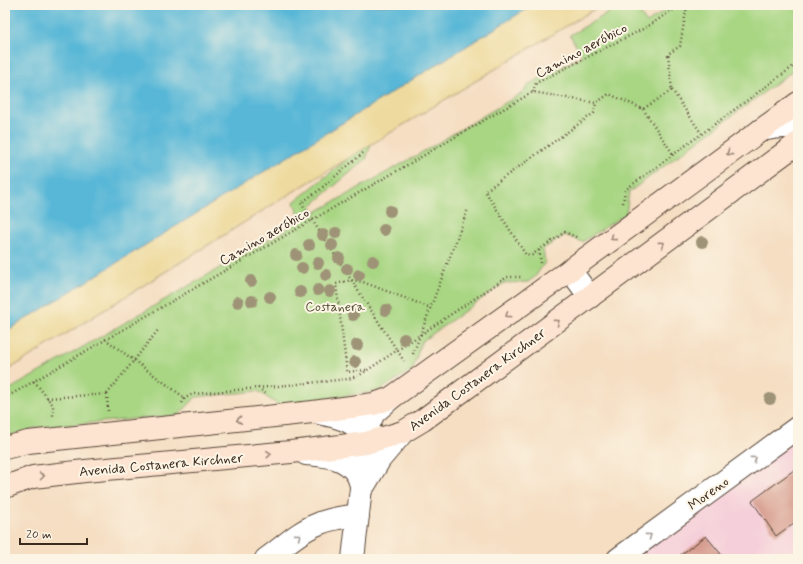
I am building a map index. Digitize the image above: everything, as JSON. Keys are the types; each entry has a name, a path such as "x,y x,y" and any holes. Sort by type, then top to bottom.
{"street":[{"path":"353,559 368,426 374,413 391,398 411,374 570,270 798,103"},
{"path":"761,130 775,127 798,127"},
{"name":"Avenida Costanera Kirchner","path":"5,487 33,477 291,452 366,443 403,432 423,420 798,143"},
{"path":"570,270 590,297"},
{"path":"5,448 28,442 51,439 313,412 374,404 391,398"},
{"path":"313,412 343,419 357,428 364,436 366,443"},
{"name":"Moreno","path":"618,559 798,426"},
{"path":"362,488 380,459 403,432"},
{"path":"291,452 333,457 344,462 356,473 362,488"},
{"path":"266,559 318,523 358,515"}],"path":[{"name":"Camino aeróbico","path":"533,92 536,83 645,28 679,6 684,5"},
{"path":"687,5 680,46 668,54 672,90 702,133"},
{"path":"622,208 625,190 798,63"},
{"path":"643,109 672,90"},
{"name":"Camino aeróbico","path":"5,398 533,92 596,103"},
{"path":"581,239 565,232 532,255 526,255 485,191 594,113 596,103 609,94 643,109 673,154"},
{"path":"363,153 318,191 301,203 397,350 411,374"},
{"path":"411,374 421,335 468,209"},
{"path":"538,268 541,263 539,250"},
{"path":"178,408 185,398 193,394 348,379 360,375 507,277 528,278"},
{"path":"368,369 347,372 336,284 351,280 363,282 431,308"},
{"path":"108,412 107,394 158,329"},
{"path":"105,339 185,398"},
{"path":"34,381 53,405 51,439"},
{"path":"258,388 271,397"},
{"path":"47,398 107,394"}],"shaded area":[{"path":"798,427 798,559 618,559"}],"green space":[{"name":"Costanera","path":"622,5 638,5 641,15 647,23 673,5 798,5 798,67 629,192 626,214 582,242 565,235 543,249 545,262 535,277 528,282 504,283 421,342 413,369 379,391 278,405 258,391 196,397 179,415 35,428 5,437 5,392 301,221 294,202 350,157 371,144 366,159 311,206 316,212 414,157 522,93 530,84 582,56 570,35"}],"sand":[{"path":"337,5 601,5 296,190 5,372 5,208"}],"water":[{"path":"5,5 533,5 5,332"}],"building":[{"path":"798,467 798,520 776,536 752,501"},
{"path":"706,536 725,559 675,559"}]}
